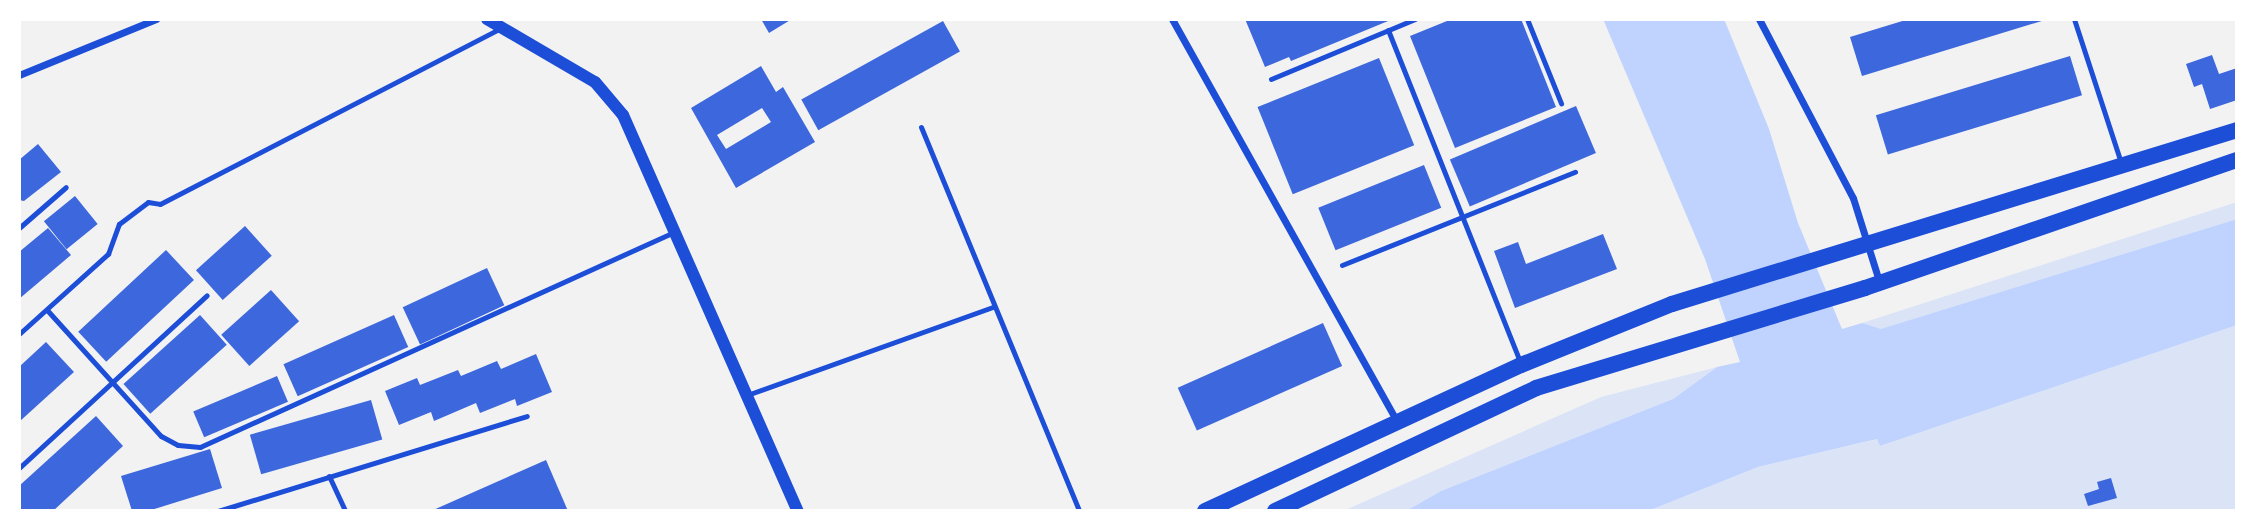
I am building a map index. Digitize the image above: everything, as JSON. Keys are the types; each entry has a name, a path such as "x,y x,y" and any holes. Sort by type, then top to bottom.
{"main road":[{"path":"1205,511 1521,365 1672,303 1859,248 2237,130"},
{"path":"1275,511 1536,388 1872,284 2237,160"}],"street":[{"path":"19,75 156,19"},
{"path":"487,19 595,82 623,114 798,511"},
{"path":"1172,19 1397,422"},
{"path":"1759,19 1853,198 1859,248 1872,284"}],"lane":[{"path":"1271,79 1415,19"},
{"path":"1527,19 1562,103"},
{"path":"2074,19 2122,166"},
{"path":"19,334 108,254 119,224 148,202 160,204 502,27"},
{"path":"1388,30 1521,365"},
{"path":"921,127 993,307 1080,511"},
{"path":"1342,265 1575,172"},
{"path":"19,229 66,187"},
{"path":"47,310 161,436 178,445 200,447 675,231"},
{"path":"19,468 207,295"},
{"path":"747,395 993,307"},
{"path":"218,511 527,416"},
{"path":"329,476 345,511"}],"shaded area":[{"path":"2237,202 2237,219 1881,330 1862,323"},
{"path":"2237,325 2237,511 1648,511 1758,467 1878,439 1880,446"},
{"path":"1717,367 1673,399 1441,491 1406,511 1343,511 1601,397"}],"water":[{"path":"1603,19 1724,19 1769,129 1798,223 1842,329 1862,323 1881,329 2237,219 2237,325 1880,446 1877,439 1758,467 1648,511 1406,511 1441,491 1673,399 1717,367 1740,362 1705,259"}],"building":[{"path":"761,19 792,19 769,33"},
{"path":"1245,19 1393,19 1291,61 1289,57 1265,67"},
{"path":"1452,19 1521,19 1556,107 1455,148 1410,36"},
{"path":"1909,19 2045,20 1862,76 1850,37"},
{"path":"943,21 960,52 818,130 801,100"},
{"path":"2212,55 2219,74 2237,68 2237,100 2210,109 2202,84 2194,87 2186,64"},
{"path":"2070,56 2082,95 1888,155 1876,115"},
{"path":"1379,58 1414,145 1293,194 1258,107"},
{"path":"761,66 776,92 783,87 815,142 736,188 691,108","holes":["762,108 771,122 726,149 717,135"]},
{"path":"1576,106 1596,153 1470,206 1450,160"},
{"path":"38,144 61,172 24,201 19,200 19,160"},
{"path":"1424,165 1441,208 1336,250 1318,208"},
{"path":"75,196 98,224 67,249 44,221"},
{"path":"245,226 272,256 223,300 196,270"},
{"path":"48,228 71,255 19,299 19,252"},
{"path":"1603,234 1617,269 1515,308 1494,251 1518,242 1526,264"},
{"path":"166,250 194,280 106,362 78,332"},
{"path":"487,268 504,305 420,344 403,307"},
{"path":"271,290 299,321 249,366 221,335"},
{"path":"200,315 227,345 150,414 123,384"},
{"path":"394,315 408,347 298,396 283,364"},
{"path":"1323,323 1342,366 1197,431 1178,388"},
{"path":"46,342 74,372 19,422 19,367"},
{"path":"536,354 552,392 517,406 515,399 480,413 476,403 434,421 431,412 399,425 385,391 417,378 420,385 458,370 461,376 497,361 501,369"},
{"path":"277,376 288,402 204,437 193,412"},
{"path":"371,400 382,439 261,474 250,435"},
{"path":"96,416 123,446 53,511 21,511 19,486"},
{"path":"210,449 222,488 148,511 132,511 121,476"},
{"path":"546,460 568,511 431,511"},
{"path":"2111,478 2117,498 2088,506 2084,494 2099,489 2097,482"}]}
